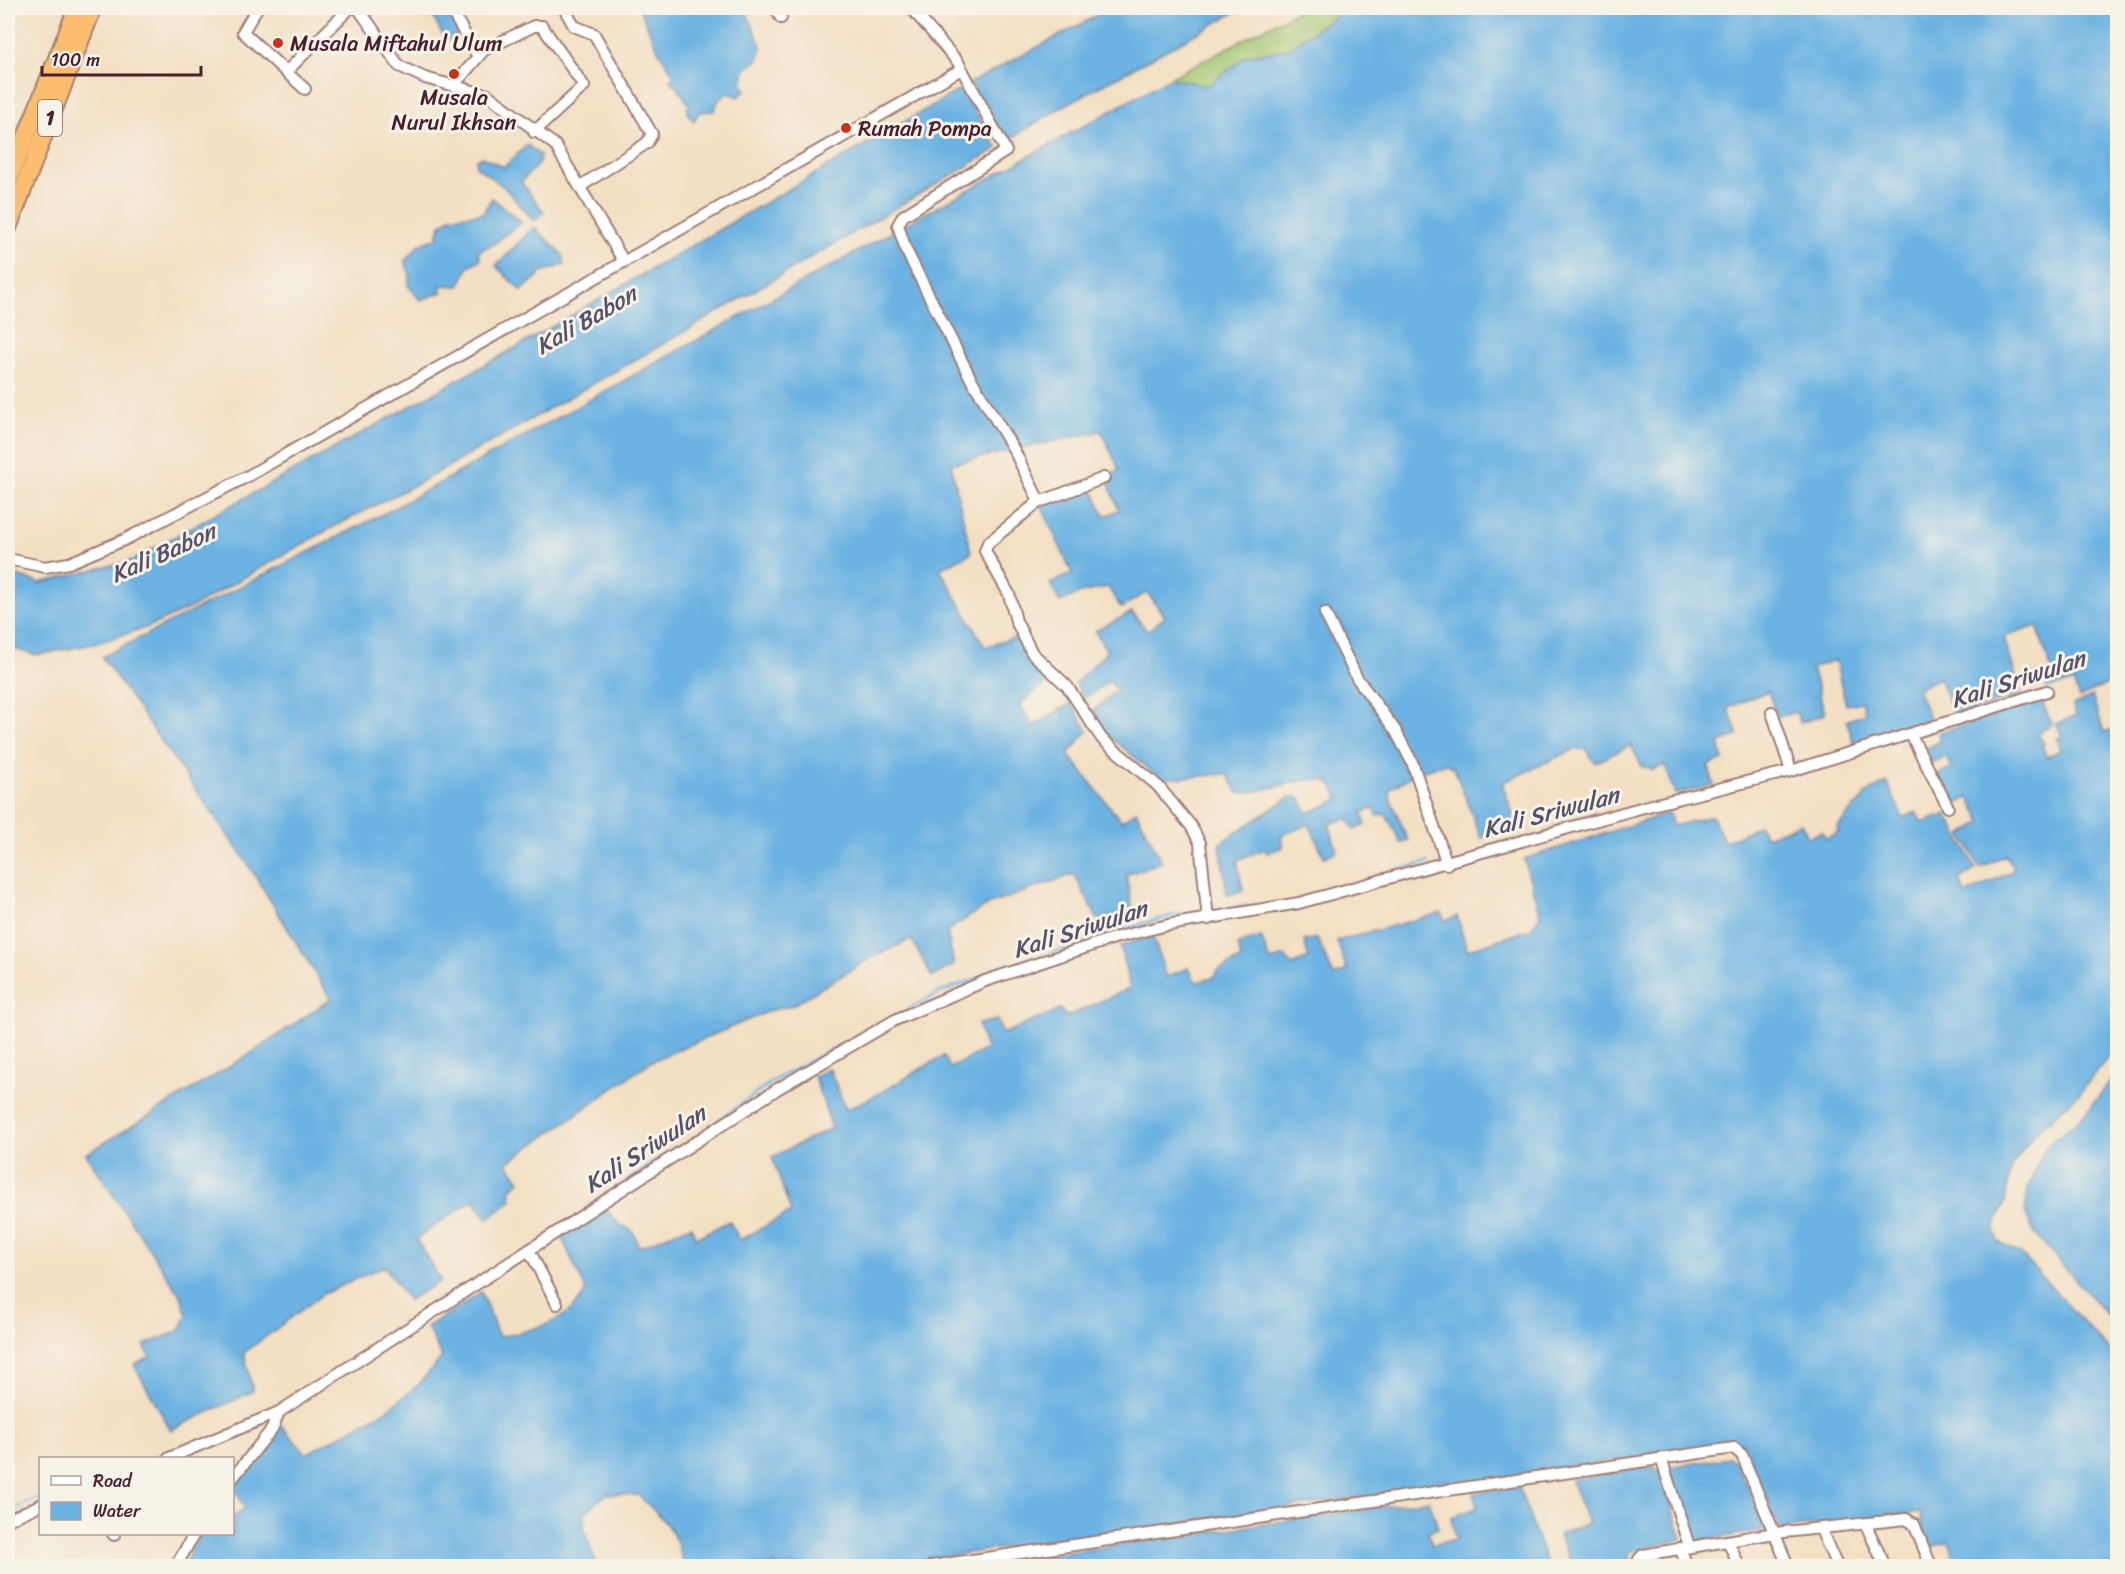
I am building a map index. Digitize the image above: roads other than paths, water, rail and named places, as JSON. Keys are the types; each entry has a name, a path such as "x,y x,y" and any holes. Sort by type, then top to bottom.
{"highway":[{"name":"1","path":"8,182 76,8"},
{"name":"1","path":"8,228 93,8"}],"street":[{"path":"257,8 243,32 305,89"},
{"path":"286,72 350,8"},
{"path":"358,8 399,66 425,78 493,97 534,132 559,149 624,262"},
{"path":"450,8 477,56"},
{"path":"564,8 574,26 594,34 652,134 647,143 581,186"},
{"path":"775,8 781,18"},
{"path":"911,8 958,62 969,88 1006,151 903,216 898,225 909,256 927,286 970,376 1014,450 1037,497 1037,503"},
{"path":"454,85 477,56 490,46 539,25 562,51 584,86 534,132"},
{"path":"8,559 45,567 69,563 124,540 248,476 960,70"},
{"path":"1104,478 1037,503 988,543 985,551 1009,594 1016,621 1032,653 1066,686 1102,739 1158,786 1191,826 1200,843 1208,919"},
{"path":"1325,613 1357,678 1395,730 1412,762 1447,864"},
{"path":"171,1457 279,1412 780,1088 895,1020 986,981 1114,938 1168,925 1299,903 1447,864 1644,807 1791,771 2047,691"},
{"path":"1772,712 1791,771"},
{"path":"1911,735 1948,807"},
{"path":"529,1250 557,1305"},
{"path":"234,1476 272,1429 279,1412"},
{"path":"937,1566 1734,1448 1739,1451 1788,1566"},
{"path":"1661,1458 1687,1566"},
{"path":"8,1520 39,1505"},
{"path":"1640,1566 1639,1559 1643,1555 1684,1547 1775,1533 1911,1520 1931,1566"},
{"path":"1866,1525 1885,1566"},
{"path":"1821,1530 1837,1566"},
{"path":"176,1566 193,1535"},
{"path":"1728,1541 1739,1566"}],"water":[{"path":"428,8 447,8 461,33 446,41"},
{"path":"639,8 745,8 762,49 757,60 745,69 742,85 746,90 739,97 728,93 718,101 714,111 699,112 694,121 687,113 689,104 677,86 670,81 674,75 658,50"},
{"path":"1111,8 1243,8 1060,108 1006,142 970,83"},
{"path":"1348,8 2117,8 2117,679 2079,698 2073,682 2057,686 2037,626 2004,637 2021,695 1954,716 1939,678 1917,689 1931,723 1854,746 1847,721 1865,713 1862,702 1846,705 1835,660 1812,668 1825,714 1800,723 1796,712 1777,717 1768,691 1728,708 1738,735 1719,743 1723,760 1708,765 1714,785 1675,794 1665,765 1652,770 1642,767 1631,745 1595,763 1586,749 1575,749 1502,783 1518,830 1481,838 1454,768 1445,763 1416,773 1390,789 1390,797 1408,841 1401,843 1386,814 1378,816 1373,808 1362,813 1366,825 1354,830 1348,818 1329,824 1337,851 1324,857 1309,824 1281,836 1283,847 1267,853 1265,849 1237,860 1243,891 1227,895 1220,843 1290,797 1300,798 1308,813 1338,800 1333,786 1326,781 1308,780 1259,791 1238,793 1227,774 1160,779 1108,735 1093,711 1117,690 1110,681 1083,699 1076,683 1107,651 1095,631 1132,612 1147,631 1165,617 1147,592 1121,608 1108,587 1080,593 1060,602 1050,584 1072,573 1041,505 1091,486 1105,516 1119,510 1106,477 1119,469 1101,431 951,464 971,553 940,569 985,647 1013,638 1053,678 1020,704 1033,726 1071,703 1088,731 1068,754 1121,821 1136,811 1162,862 1126,875 1133,911 1098,920 1074,874 987,905 947,931 954,965 932,977 911,939 864,962 793,1005 769,1011 652,1061 507,1163 520,1181 510,1190 512,1200 488,1219 473,1200 416,1239 441,1281 408,1300 384,1266 323,1294 244,1353 253,1391 171,1430 134,1365 150,1357 144,1345 179,1331 187,1316 182,1298 86,1154 247,1056 331,999 248,864 102,657 389,511 1170,78 1208,86 1246,56 1287,49"},
{"name":"Kali Babon","path":"961,89 998,148 677,336 426,479 322,533 194,606 148,627 94,644 36,655 8,647 8,573 40,583 133,560 526,342"},
{"path":"527,145 540,155 539,163 521,182 544,212 534,221 504,187 476,166 476,160 482,157 504,167"},
{"path":"492,198 521,222 494,244 478,251 481,259 469,266 459,286 440,285 442,292 420,300 408,285 410,275 405,261 419,245 437,238 440,226 451,217 483,213"},
{"path":"534,227 562,254 565,265 544,271 521,291 496,266"},
{"path":"2092,696 2104,732 2117,727 2117,1046 2079,1094 2033,1135 2011,1167 2005,1202 1994,1229 1998,1242 2021,1254 2117,1359 2117,1566 1957,1566 1948,1541 1927,1549 1920,1512 1853,1522 1780,1529 1743,1443 877,1566 774,1566 774,1563 766,1566 678,1566 682,1564 677,1543 668,1526 654,1510 638,1495 607,1494 585,1512 584,1529 597,1566 194,1566 186,1560 200,1535 234,1535 234,1516 245,1508 234,1485 279,1423 306,1454 389,1409 419,1384 442,1357 427,1327 481,1292 499,1337 537,1328 560,1318 570,1310 586,1290 561,1236 606,1209 619,1224 633,1231 639,1247 691,1226 696,1238 729,1221 740,1240 791,1212 772,1157 832,1128 814,1076 829,1068 846,1109 871,1098 944,1056 950,1068 986,1049 978,1024 997,1020 1003,1034 1061,1009 1066,1017 1130,988 1120,946 1153,936 1166,977 1188,968 1196,982 1213,978 1217,971 1241,959 1238,944 1261,937 1270,961 1285,956 1291,965 1309,958 1304,941 1317,938 1334,976 1347,970 1337,941 1441,913 1445,921 1457,916 1467,950 1531,929 1540,915 1524,859 1669,813 1673,826 1712,816 1725,842 1760,825 1766,837 1802,823 1808,838 1822,831 1826,839 1839,831 1837,828 1861,802 1865,794 1887,782 1903,818 1916,812 1922,823 1947,814 1976,869 1960,879 1965,895 2014,870 2006,855 1980,868 1962,835 1982,822 1969,797 1951,807 1935,776 1952,768 1947,757 1930,763 1925,749 1940,742 1938,733 2041,700 2052,725 2038,733 2047,757 2061,750 2057,739 2062,736 2056,724 2076,716 2073,705"},
{"path":"2117,1073 2117,1326 2035,1234 2025,1212 2028,1188 2047,1146 2085,1114"},
{"path":"1730,1458 1736,1462 1766,1530 1693,1542 1667,1467"},
{"path":"1653,1466 1660,1472 1682,1539 1629,1552 1630,1563 1622,1566 1572,1566 1559,1535 1588,1523 1571,1480"},
{"path":"1518,1486 1548,1566 974,1566 1429,1500 1438,1528 1428,1531 1432,1545 1456,1539 1451,1517 1477,1508 1474,1493"}],"waterway":[{"name":"Kali Sriwulan","path":"2047,688 2060,684"},
{"name":"Kali Sriwulan","path":"1377,876 1428,862"},
{"name":"Kali Sriwulan","path":"1210,912 1254,905"},
{"name":"Kali Sriwulan","path":"1117,932 1170,916 1204,912"},
{"name":"Kali Sriwulan","path":"988,974 1110,934"},
{"name":"Kali Sriwulan","path":"909,1009 943,991 982,977"},
{"name":"Kali Sriwulan","path":"718,1121 773,1081 879,1024"},
{"name":"Kali Sriwulan","path":"590,1205 667,1154"},
{"name":"Kali Sriwulan","path":"155,1457 169,1453"},
{"name":"Kali Sriwulan","path":"8,1511 39,1498"}],"place":[{"name":"Musala Miftahul Ulum","path":"278,43"},
{"name":"Musala Nurul Ikhsan","path":"454,74"},
{"name":"Rumah Pompa","path":"846,128"}]}
